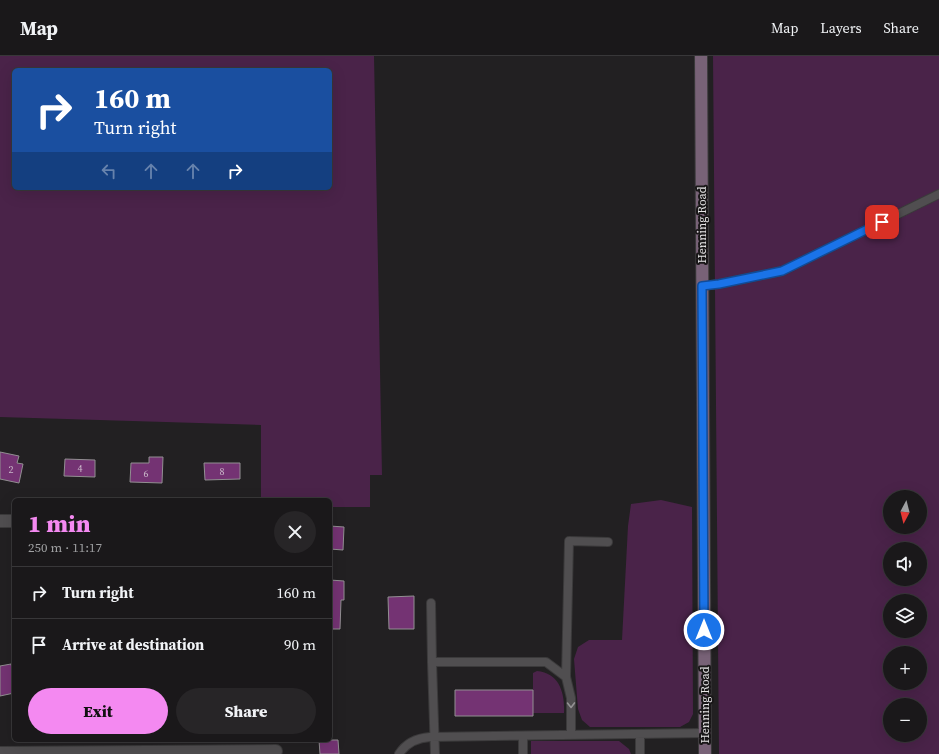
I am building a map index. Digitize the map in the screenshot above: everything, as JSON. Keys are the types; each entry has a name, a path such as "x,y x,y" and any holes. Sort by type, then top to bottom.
{"street":[{"name":"Henning Road","path":"701,56 705,754"},
{"path":"0,520 12,521"},
{"path":"0,754 276,748"}],"lane":[{"path":"702,286 782,271 939,194"},
{"path":"571,735 571,698 566,677 569,541 608,542"},
{"path":"431,603 435,754"},
{"path":"432,662 546,662 566,677"},
{"path":"399,754 406,745 414,740 434,737 705,733"},
{"path":"640,734 640,754"},
{"path":"523,736 523,754"}],"shaded area":[{"path":"0,56 374,56 382,475 370,475 370,507 332,507 332,498 261,498 261,425 0,417"},
{"path":"713,56 939,56 939,754 719,754"},
{"path":"661,500 692,507 693,714 689,722 680,727 590,727 582,720 578,709 574,659 578,647 589,640 622,640 628,526 631,504"},
{"path":"537,671 551,676 560,686 564,713 533,713 533,673"},
{"path":"531,741 619,741 629,749 631,754 531,754"}],"building":[{"path":"0,452 19,456 17,463 23,464 19,483 0,479"},
{"path":"149,457 163,457 162,483 130,482 131,463 149,463"},
{"path":"65,459 95,460 95,477 64,476"},
{"path":"204,463 240,463 240,479 205,480"},
{"path":"332,526 344,527 343,550 332,549"},
{"path":"332,580 344,581 344,600 341,600 340,629 332,629"},
{"path":"414,596 414,629 389,629 388,597"},
{"path":"11,664 12,693 0,696 0,666"},
{"path":"455,690 533,690 533,716 455,716"},
{"path":"332,740 338,740 339,754 320,754 319,742 332,742"}],"route":[{"path":"704,630 702,286 782,271 882,222"}]}
